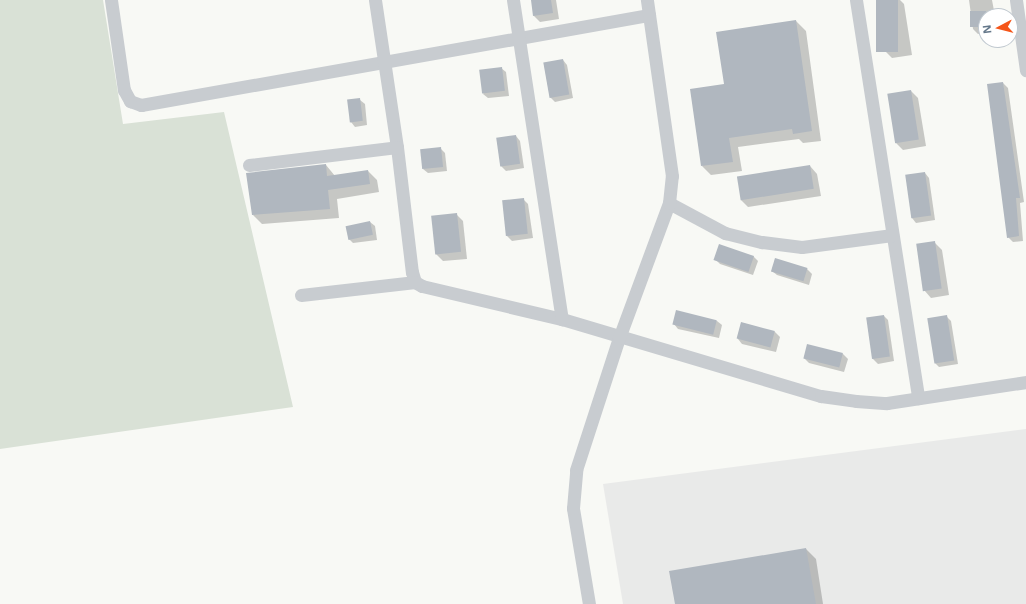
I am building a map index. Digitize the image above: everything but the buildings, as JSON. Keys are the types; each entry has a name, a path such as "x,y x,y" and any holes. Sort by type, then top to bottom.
{"street":[{"path":"111,0 124,90 130,102 140,105 649,15"},
{"path":"375,0 397,147 412,272 416,282 422,286 562,319 619,338 821,396 887,403 1026,382"},
{"path":"513,0 562,319"},
{"path":"589,604 574,508 576,470 619,338 669,204 672,176 646,0"},
{"path":"856,0 918,398"},
{"path":"1016,0 1026,70"},
{"path":"249,166 397,147"},
{"path":"669,204 725,233 762,242 802,247 892,235"},
{"path":"301,295 416,282"}],"shaded area":[{"path":"0,0 103,0 123,124 224,112 293,407 0,449"},
{"path":"1026,429 1026,604 623,604 603,484"}]}
